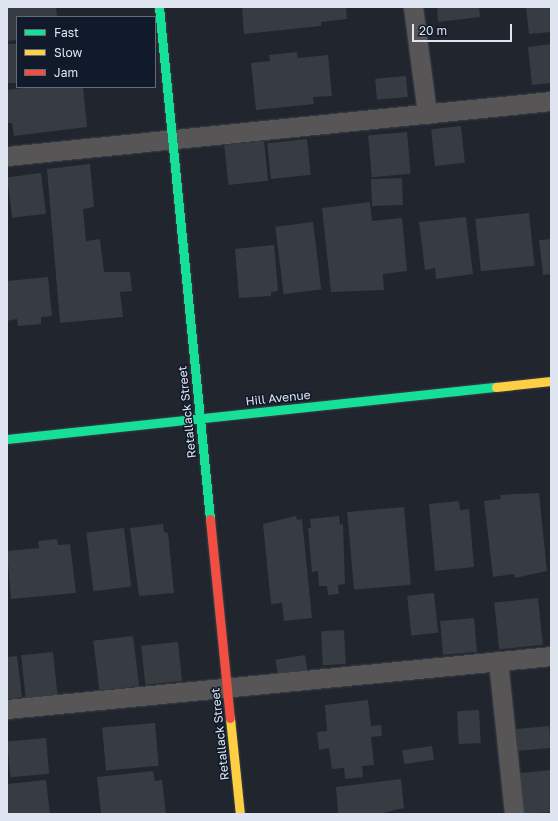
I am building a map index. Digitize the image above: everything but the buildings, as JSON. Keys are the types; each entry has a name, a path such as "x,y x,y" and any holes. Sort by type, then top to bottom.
{"street":[{"name":"Retallack Street","path":"159,7 240,814"},
{"name":"Hill Avenue","path":"7,439 551,381"}],"lane":[{"path":"413,7 427,114"},
{"path":"7,156 551,101"},
{"path":"7,709 551,656"},
{"path":"498,662 514,814"}],"traffic: fast":[{"path":"159,7 210,519"},
{"path":"7,439 496,387"}],"traffic: slow":[{"path":"496,387 551,381"},
{"path":"230,718 240,814"}],"traffic: jam":[{"path":"210,519 230,718"}]}
